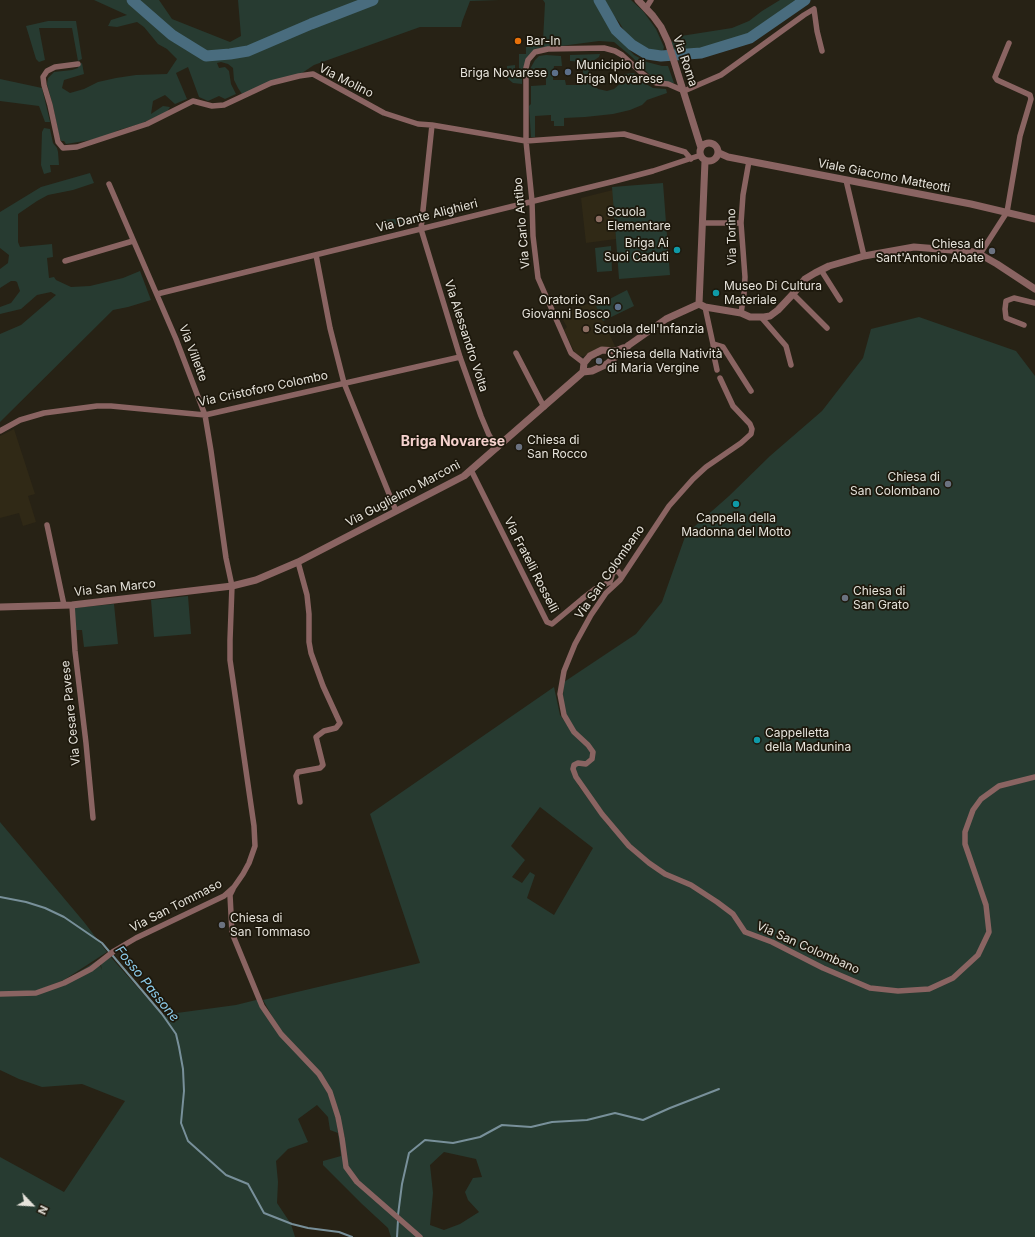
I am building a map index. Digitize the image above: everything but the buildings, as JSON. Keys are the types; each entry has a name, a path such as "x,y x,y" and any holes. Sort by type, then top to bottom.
{"street":[{"name":"Via Roma","path":"638,0 661,27 668,42 703,152 700,277 702,306"},
{"path":"646,8 651,0"},
{"path":"684,91 721,75 814,9 817,32 822,51"},
{"path":"980,254 1007,212 1020,136 1031,99 1030,95 997,80 995,77 1009,43"},
{"name":"Via Carlo Antibo","path":"584,363 571,353 538,278 533,236 532,201 526,141 526,68 528,60 535,52 548,49 604,48 622,55 643,74 656,83 668,84 684,91"},
{"name":"Via Molino","path":"78,64 55,67 46,71 44,77 44,85 50,105 54,128 58,142 63,148 77,146 146,124 193,101 212,106 224,104 271,83 313,74 384,112 418,124 526,141 624,134 685,152 691,159"},
{"path":"421,229 432,125"},
{"path":"703,152 709,143 717,147 717,156"},
{"name":"Viale Giacomo Matteotti","path":"703,152 710,162 717,156 728,157 1007,212 1035,219"},
{"name":"Via Dante Alighieri","path":"157,294 654,171 691,159 703,152"},
{"name":"Via Torino","path":"741,313 745,277 741,223 743,195 749,161"},
{"path":"846,180 864,256"},
{"name":"Via Villette","path":"109,184 176,339 205,415 226,558 232,586"},
{"path":"702,223 741,223"},
{"name":"Via Alessandro Volta","path":"421,229 460,357 487,429 497,448"},
{"path":"65,261 133,240"},
{"path":"716,370 713,344 702,306 741,313 750,317 770,316 778,310 805,279 828,266 864,256 914,247 970,252 980,254 1035,288"},
{"path":"316,255 330,328 344,383 396,511"},
{"path":"821,270 840,300"},
{"path":"793,294 827,328"},
{"path":"1024,325 1006,318 1006,301 1014,298 1035,303"},
{"name":"Via Guglielmo Marconi","path":"232,586 256,580 298,562 464,476 583,372 607,364 629,345 666,319 702,306"},
{"path":"761,317 786,346 791,365"},
{"path":"713,344 723,348 750,391"},
{"name":"Via Guglielmo Marconi","path":"584,363 590,356 602,350 616,350 629,345"},
{"path":"516,353 544,407"},
{"name":"Via Cristoforo Colombo","path":"0,431 20,420 38,415 97,406 205,415 460,357"},
{"path":"583,372 584,363"},
{"name":"Via San Colombano","path":"720,378 733,406 750,424 752,429 750,434 741,443 693,479 670,506 622,577 606,594 590,615 575,644 564,671 560,694 564,715 574,732 593,752 592,759 586,764 578,763 574,765 573,769 576,777 602,814 629,846 649,863 666,874 691,885 717,902 733,914 744,932 772,942 823,968 870,988 898,991 929,989 954,978 978,955 989,932 986,905 965,844 965,832 973,810 981,798 1000,786 1035,777"},
{"name":"Via Fratelli Rosselli","path":"471,470 547,622 552,624 582,599 610,582 613,572 618,571 622,577"},
{"path":"47,525 64,604"},
{"path":"298,562 307,595 309,642 311,653 323,686 340,723 336,728 324,731 316,737 323,765 320,768 298,772 296,776 300,802"},
{"name":"Via San Marco","path":"0,607 64,604 72,605 232,586"},
{"name":"Via San Tommaso","path":"0,994 36,993 64,983 91,969 114,951 136,938 224,896 234,887 249,863 255,846 254,826 230,660 232,586"},
{"name":"Via Cesare Pavese","path":"72,605 76,658 94,818"},
{"path":"234,887 230,895 232,933 262,1006 281,1034 319,1074 330,1092 338,1117 346,1167 357,1182 420,1237"}],"shaded area":[{"name":"Scuola Elementare","path":"613,190 616,239 586,243 581,198"},
{"name":"Scuola dell'Infanzia","path":"594,301 615,346 614,348 602,347 584,356 580,356 575,353 564,330 567,327 560,315"},
{"path":"14,429 35,494 28,496 36,522 23,526 19,513 0,518 0,436"}],"green space":[{"path":"94,0 126,0 169,39 196,54 205,57 248,52 377,0 499,0 470,1 461,27 420,27 314,65 299,75 242,94 234,80 233,68 228,64 221,62 217,63 219,68 225,67 229,71 231,84 236,94 225,99 219,96 208,101 199,97 188,67 176,73 187,99 175,104 165,95 153,101 151,114 163,106 170,107 167,112 140,124 105,136 66,144 64,141 61,141 59,136 47,84 48,78 54,72 72,70 78,68 79,64 82,63 84,74 64,80 62,88 70,93 84,89 98,82 116,78 136,75 167,74 177,59 167,49 158,44 144,27 137,22 117,27 108,26 111,20 127,15"},
{"path":"133,0 159,0 172,19 230,42 241,36 238,0 371,0 247,50 205,55 172,34"},
{"path":"543,0 596,0 606,21 634,55 647,62 668,66 674,83 660,82 654,79 632,57 614,42 599,41 538,49 528,59 523,69 519,69 519,54 526,54 526,47 533,47 533,42 543,41 545,3"},
{"path":"601,0 631,0 643,11 656,29 664,47 663,51 652,50 636,44 628,37 619,22"},
{"path":"780,0 802,0 748,34 676,56 671,42 681,36 732,28 749,21"},
{"path":"48,21 76,21 82,59 78,61 72,28 39,28 45,60 39,62 36,59 26,26"},
{"path":"600,54 599,57 590,65 588,75 590,81 598,89 607,91 614,89 622,82 624,74 634,73 646,84 653,88 666,89 667,93 647,100 642,105 630,110 613,114 564,118 564,126 554,126 554,121 551,121 551,115 535,116 535,137 531,137 529,106 531,104 531,86 546,85 546,68 535,68 534,74 530,74 530,69 535,60 539,56 561,56 562,66 554,66 553,80 565,80 566,85 583,85 583,62 570,61 570,55"},
{"path":"515,65 515,77 522,77 522,84 513,83 507,78 507,66"},
{"path":"0,79 42,88 50,122 45,122 39,106 0,101"},
{"path":"44,128 50,129 53,143 58,152 59,165 50,165 51,172 44,174 41,165 42,132"},
{"path":"90,173 94,183 73,190 48,195 18,214 18,242 20,247 52,244 53,257 47,258 49,278 54,277 56,280 71,287 90,286 123,278 140,271 151,300 113,310 0,422 0,334 21,325 56,295 51,292 37,295 21,309 0,314 0,307 11,303 20,291 17,282 15,281 11,281 0,288 0,269 8,263 9,255 0,248 0,212 41,187"},
{"path":"663,183 670,275 619,279 612,187"},
{"path":"409,219 408,221 385,227 380,223 383,220"},
{"path":"611,246 612,271 597,272 595,248"},
{"path":"627,290 634,306 603,321 596,306"},
{"path":"919,317 1016,351 1035,376 1035,1237 391,1237 388,1228 323,1165 323,1161 341,1156 338,1133 345,1138 331,1092 320,1073 282,1034 263,1000 420,963 370,814 554,687 560,715 573,733 592,753 591,758 586,762 578,762 573,764 573,769 578,785 609,827 613,824 582,784 574,769 575,765 587,765 593,760 594,752 589,744 575,731 565,715 563,695 564,682 636,634 662,602 686,534 729,496 770,456 822,411 863,358 871,329","holes":["540,807 593,848 554,915 527,898 535,875 530,872 522,883 512,877 525,860 511,846","444,1152 476,1159 482,1177 473,1178 465,1192 468,1200 479,1212 460,1224 444,1230 430,1225 433,1193 430,1165"]},
{"path":"188,596 191,634 154,637 151,600"},
{"path":"114,604 118,644 84,647 82,630 75,630 74,608"},
{"path":"0,822 84,922 107,952 64,980 36,991 64,981 98,960 102,970 100,960 108,954 162,1015 236,1005 260,999 281,1035 318,1075 328,1093 336,1118 338,1133 330,1130 328,1117 317,1105 298,1119 308,1142 288,1149 276,1161 278,1182 277,1203 291,1224 295,1237 0,1237 0,1157 64,1192 125,1101 82,1084 42,1087 19,1079 0,1070 0,994 17,993 0,993"}],"waterway":[{"path":"132,0 172,35 206,56 248,51 373,0"},
{"path":"599,0 616,30 632,45 647,54 661,56 701,53 750,38 805,0"},
{"name":"Fosso Passone","path":"0,897 26,902 45,908 64,917 102,943 162,1014 176,1034 179,1047 183,1069 184,1091 181,1123 188,1141 226,1175 248,1184 264,1213 292,1224 308,1228 339,1232 352,1237"},
{"path":"398,1215 402,1184 409,1153 425,1140 453,1143 480,1137 502,1125 531,1127 552,1122 587,1120 615,1113 643,1120 719,1089"},
{"path":"397,1237 398,1220"}],"place":[{"name":"Bar-In","path":"518,41"},
{"name":"Municipio di Briga Novarese","path":"568,72"},
{"name":"Briga Novarese","path":"555,73"},
{"name":"Scuola Elementare","path":"599,219"},
{"name":"Briga Ai Suoi Caduti","path":"677,250"},
{"name":"Chiesa di Sant'Antonio Abate","path":"992,251"},
{"name":"Museo Di Cultura Materiale","path":"716,293"},
{"name":"Oratorio San Giovanni Bosco","path":"618,307"},
{"name":"Scuola dell'Infanzia","path":"586,329"},
{"name":"Chiesa della Natività di Maria Vergine","path":"599,361"},
{"name":"Chiesa di San Rocco","path":"519,447"},
{"name":"Chiesa di San Colombano","path":"948,484"},
{"name":"Cappella della Madonna del Motto","path":"736,504"},
{"name":"Chiesa di San Grato","path":"845,598"},
{"name":"Cappelletta della Madunina","path":"757,740"},
{"name":"Chiesa di San Tommaso","path":"222,925"}],"district":[{"name":"Briga Novarese","path":"453,442"}]}
